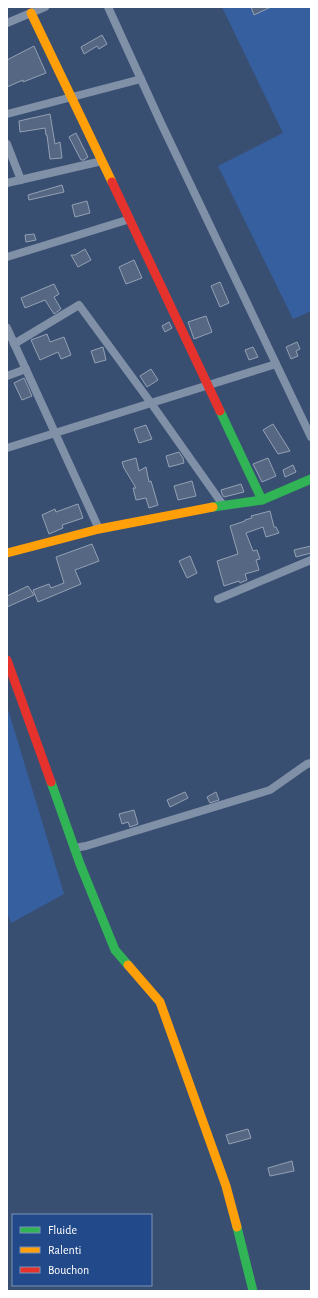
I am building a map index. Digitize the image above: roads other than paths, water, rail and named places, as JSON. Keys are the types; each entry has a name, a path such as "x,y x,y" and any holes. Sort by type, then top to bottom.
{"street":[{"path":"7,22 44,7"},
{"path":"108,7 311,437"},
{"path":"31,13 262,500"},
{"path":"7,114 141,79"},
{"path":"7,144 21,180"},
{"path":"7,183 102,161"},
{"path":"7,256 130,219"},
{"path":"14,344 79,305 223,505"},
{"path":"7,328 99,529"},
{"path":"7,448 54,432 276,364"},
{"path":"7,376 26,369"},
{"path":"7,553 99,529 223,505 262,500 311,479"},
{"path":"218,599 311,560"},
{"path":"7,660 74,848 115,950 160,1002 226,1186 253,1291"},
{"path":"74,848 86,846 270,790 307,764 311,764"}]}
